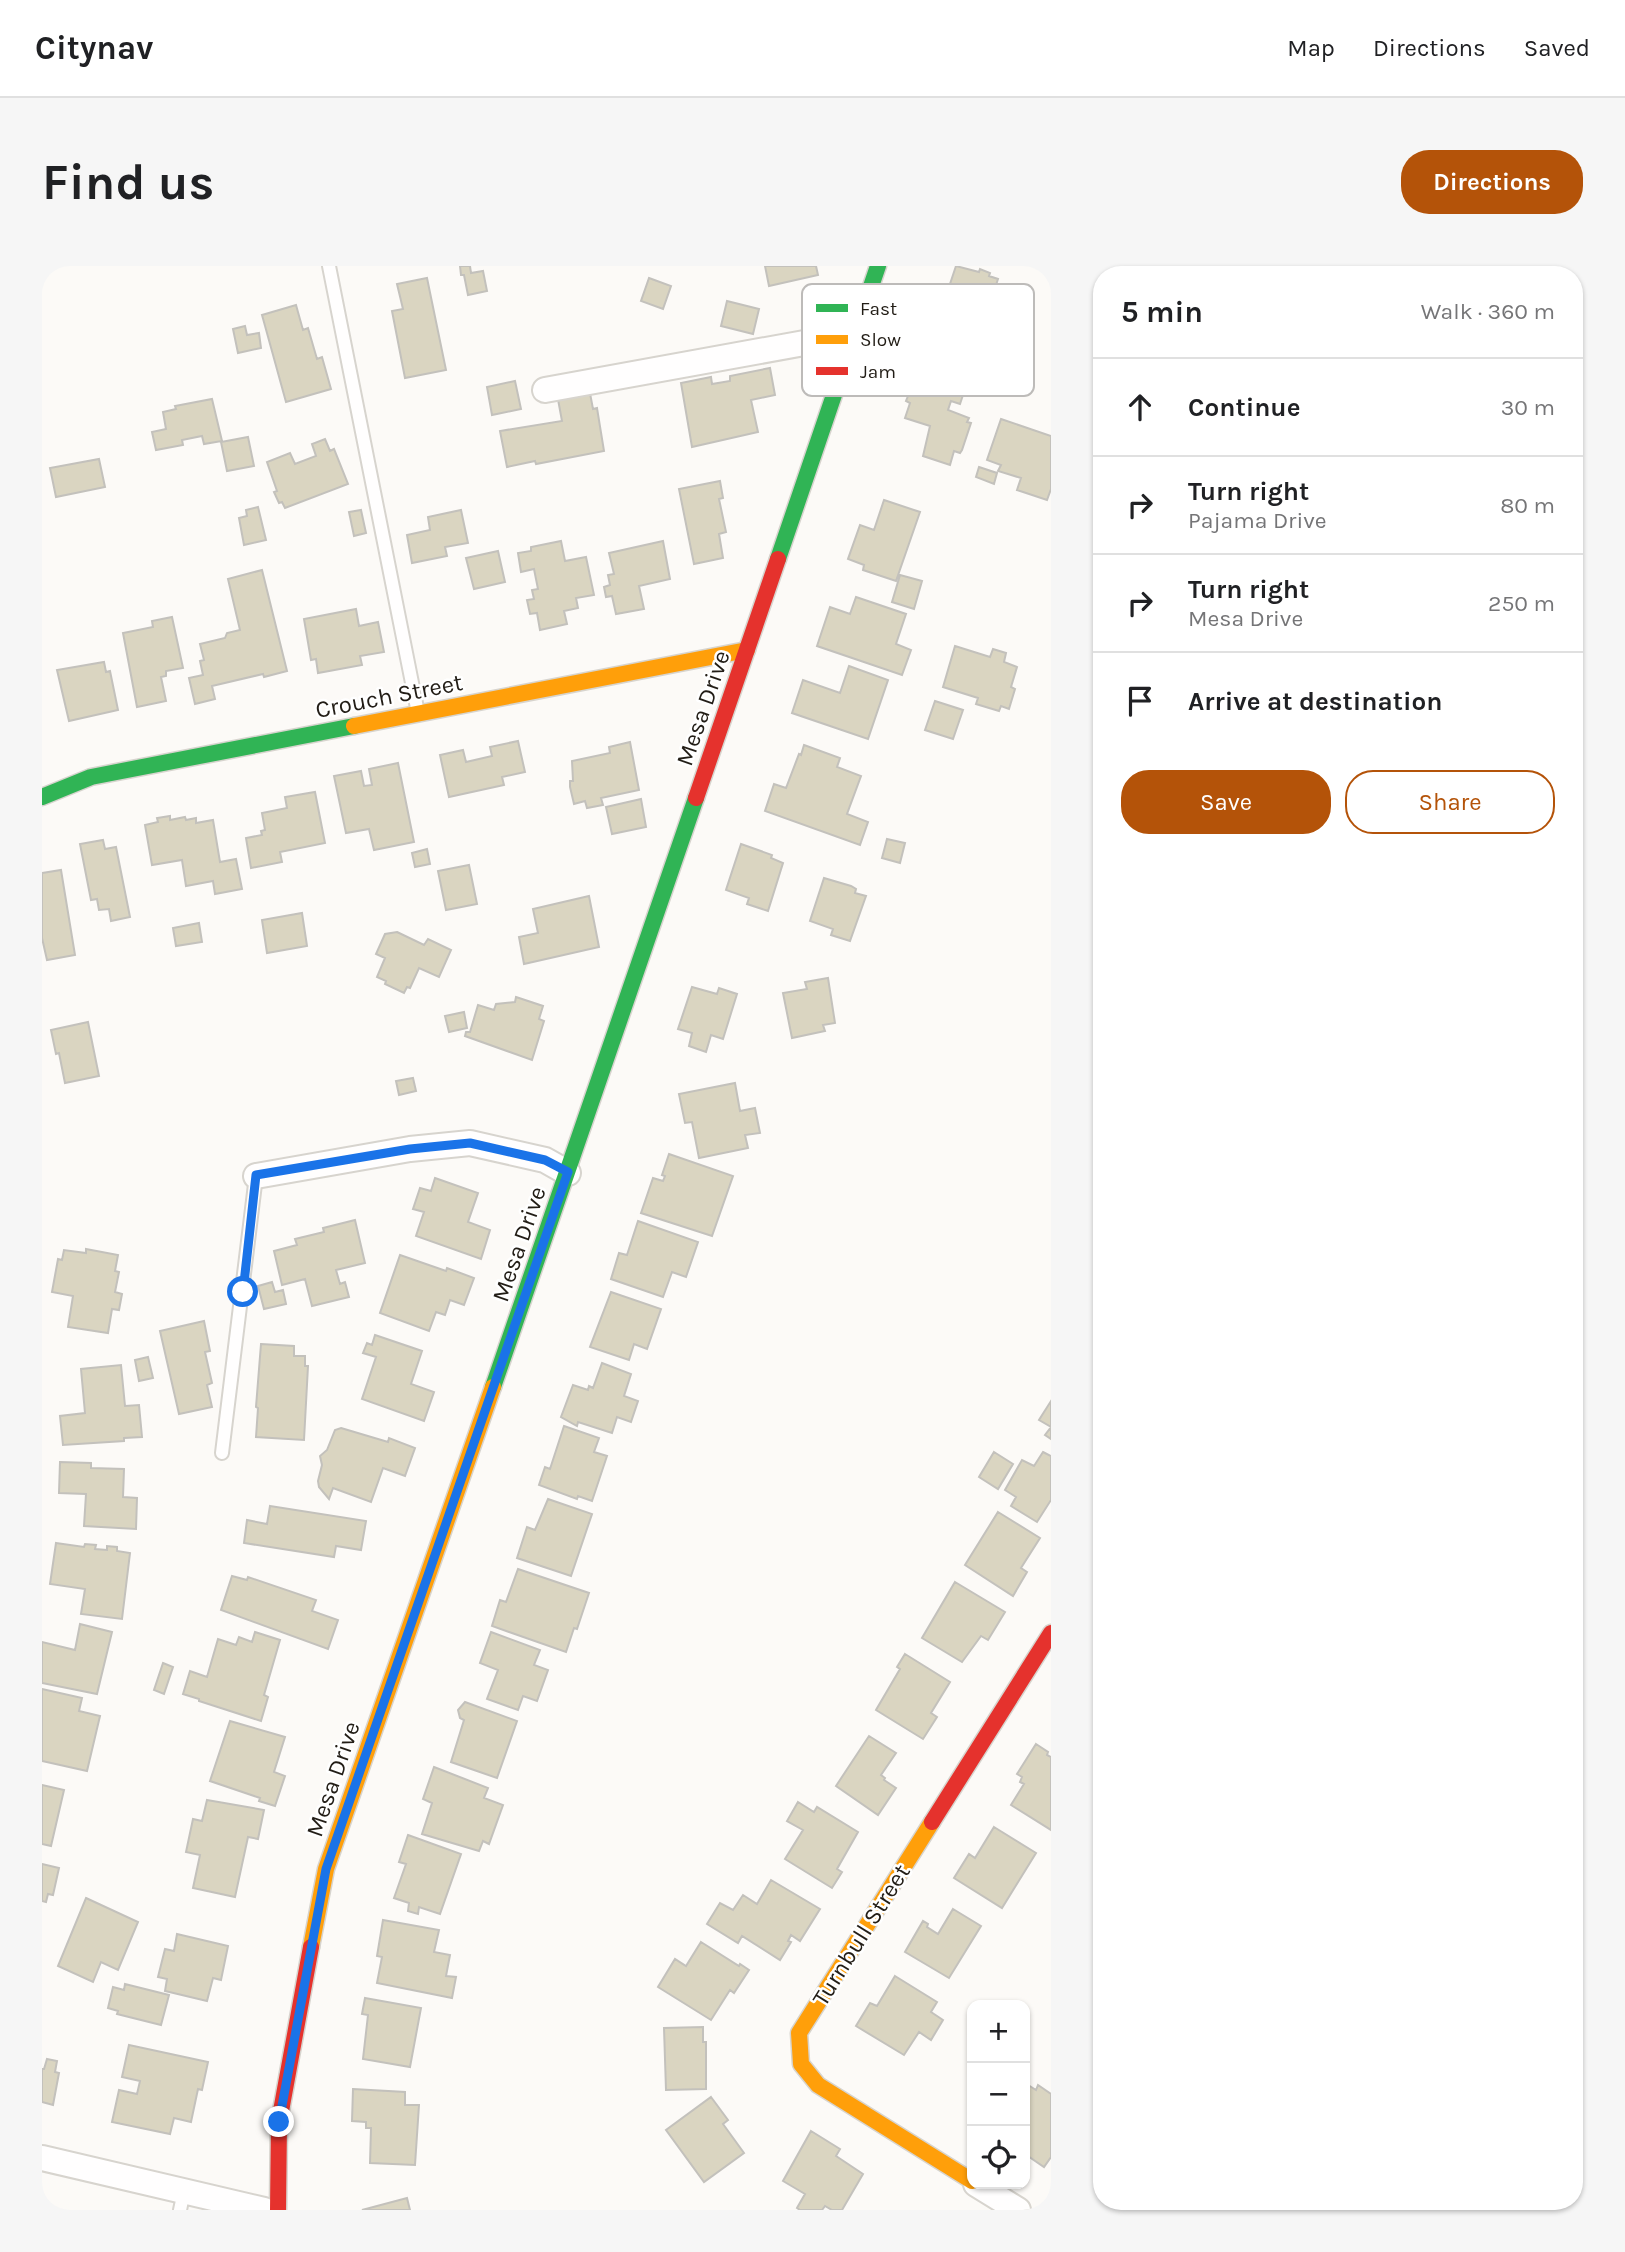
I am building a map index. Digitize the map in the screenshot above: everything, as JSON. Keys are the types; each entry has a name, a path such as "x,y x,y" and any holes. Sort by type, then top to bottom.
{"main road":[{"name":"Mesa Drive","path":"872,284 878,266"},
{"name":"Mesa Drive","path":"278,2210 279,2122 326,1869 833,396"},
{"name":"Crouch Street","path":"42,797 91,777 747,650"},
{"name":"Turnbull Street","path":"967,2179 818,2085 801,2064 799,2033 1051,1633"}],"street":[{"path":"545,390 802,343"},
{"path":"256,1175 410,1149 470,1143 545,1160 568,1172"},
{"path":"42,2158 182,2201 264,2210"},
{"name":"Turnbull Street","path":"984,2189 1018,2210"}],"lane":[{"path":"329,266 418,714"},
{"path":"222,1453 256,1175"}],"building":[{"path":"460,266 470,266 471,273 483,271 487,291 468,295"},
{"path":"765,266 816,266 818,275 769,286"},
{"path":"956,266 979,272 980,269 998,279 996,284 950,284"},
{"path":"427,278 446,370 405,378 392,311 403,309 397,284"},
{"path":"649,278 671,286 663,309 641,301"},
{"path":"727,301 759,309 753,334 721,326"},
{"path":"296,305 303,330 308,328 317,359 322,357 331,389 286,402 262,315"},
{"path":"245,326 247,335 259,333 261,348 238,353 233,329"},
{"path":"770,368 775,395 751,400 758,432 692,447 681,383 711,377 712,384 730,381 730,376"},
{"path":"515,381 521,409 492,415 487,387"},
{"path":"589,388 593,409 597,408 604,451 507,467 500,431 562,421 557,394"},
{"path":"908,396 963,396 960,404 951,401 948,410 969,418 967,422 971,423 962,450 960,453 954,451 950,465 923,456 930,426 905,418 910,403 906,401"},
{"path":"212,399 222,441 204,444 202,436 182,440 183,445 156,450 152,432 166,429 163,412 176,409 175,406"},
{"path":"1001,419 1051,436 1051,489 1047,500 1017,490 1021,478 998,471 1001,465 987,460"},
{"path":"248,437 254,466 227,471 221,442"},
{"path":"325,439 330,451 334,449 348,484 285,508 282,502 279,503 274,492 277,491 267,462 290,453 295,464 316,456 312,444"},
{"path":"99,459 105,487 56,497 50,468"},
{"path":"979,467 997,473 994,484 976,477"},
{"path":"720,481 723,498 719,499 726,532 719,534 723,558 694,564 679,489"},
{"path":"884,500 920,512 896,581 863,570 864,565 848,559 860,525 874,530"},
{"path":"258,507 266,540 244,545 239,518 247,516 246,510"},
{"path":"361,510 366,533 354,536 349,512"},
{"path":"461,510 468,543 445,547 447,556 412,563 407,535 430,530 428,517"},
{"path":"561,541 565,561 586,557 594,595 576,598 578,608 564,611 567,624 540,630 537,613 530,614 527,600 534,599 532,590 538,589 534,569 521,572 518,553 531,551 531,547"},
{"path":"663,541 670,579 639,586 644,609 616,614 612,596 606,597 604,587 610,585 608,575 614,574 609,553"},
{"path":"498,551 505,582 474,589 466,558"},
{"path":"262,570 287,671 212,686 215,699 195,704 189,678 203,675 200,661 204,660 200,644 225,638 227,633 240,630 228,579"},
{"path":"900,575 922,581 914,609 892,602"},
{"path":"856,597 906,614 896,644 911,650 902,675 817,646 830,607 850,614"},
{"path":"356,609 359,626 378,622 384,652 360,656 362,665 318,673 316,659 311,660 304,619"},
{"path":"172,617 183,668 166,671 166,676 161,677 166,701 137,707 123,633 153,627 152,621"},
{"path":"955,646 990,657 993,649 1006,653 1004,662 1017,667 1011,687 1015,689 1009,709 1001,706 999,711 976,704 978,698 943,687"},
{"path":"104,662 106,672 110,671 118,710 69,721 57,670"},
{"path":"849,666 888,680 868,739 792,713 803,680 840,693"},
{"path":"935,701 963,710 953,739 925,730"},
{"path":"518,741 525,772 502,777 504,785 449,797 440,755 463,750 466,762 492,756 490,747"},
{"path":"630,742 639,790 601,798 603,805 587,808 585,801 574,804 570,787 570,781 573,781 572,761 610,753 609,747"},
{"path":"804,745 840,758 837,767 861,776 847,814 868,822 860,845 765,811 774,784 786,788"},
{"path":"398,763 414,842 374,850 369,829 346,833 334,776 361,771 364,786 372,785 369,769"},
{"path":"315,792 325,843 280,852 282,862 251,868 246,838 262,835 261,831 265,830 262,813 287,808 285,797"},
{"path":"641,799 646,827 612,834 606,807"},
{"path":"170,816 170,820 196,818 196,823 213,820 220,862 236,859 242,889 215,894 213,881 186,886 182,860 152,865 145,825 158,822 157,818"},
{"path":"887,839 905,843 900,863 882,858"},
{"path":"103,840 105,849 116,847 130,917 111,921 109,909 99,910 97,899 91,900 80,844"},
{"path":"741,844 772,855 771,858 783,863 768,911 747,904 749,898 726,890"},
{"path":"427,849 430,864 415,867 412,853"},
{"path":"469,865 477,904 446,910 438,871"},
{"path":"61,870 75,955 47,960 42,938 42,873"},
{"path":"824,878 851,886 856,889 855,893 866,896 850,941 831,935 833,929 810,921"},
{"path":"589,896 599,947 524,964 519,937 538,933 533,909"},
{"path":"302,913 307,946 267,953 262,920"},
{"path":"199,923 202,942 176,946 173,928"},
{"path":"397,932 424,945 428,939 451,950 439,977 419,968 410,988 407,987 404,993 377,977 385,958 376,954 385,934"},
{"path":"828,978 835,1023 823,1025 825,1031 792,1038 783,993 807,989 805,982"},
{"path":"692,987 717,994 719,988 737,994 723,1039 711,1035 706,1052 689,1046 692,1033 678,1029"},
{"path":"516,997 543,1006 539,1019 544,1021 532,1060 465,1036 466,1032 470,1032 478,1005 494,1010 496,1004 515,1002"},
{"path":"464,1012 467,1028 449,1032 445,1016"},
{"path":"88,1022 99,1076 65,1083 51,1030"},
{"path":"413,1078 416,1091 399,1095 396,1081"},
{"path":"735,1083 740,1111 755,1108 760,1133 745,1135 748,1148 699,1158 692,1122 685,1123 679,1094"},
{"path":"669,1154 733,1176 712,1236 641,1213 653,1178 663,1181 665,1176 662,1175"},
{"path":"435,1178 478,1193 468,1222 490,1230 481,1259 416,1236 424,1212 413,1209 420,1188 431,1191"},
{"path":"355,1220 365,1263 336,1270 340,1284 345,1282 349,1297 312,1306 305,1279 282,1285 274,1251 297,1245 295,1239 324,1232 323,1228"},
{"path":"638,1221 698,1242 686,1277 672,1272 663,1297 611,1279 619,1253 627,1255"},
{"path":"86,1249 118,1255 115,1271 119,1272 115,1292 122,1294 119,1310 112,1309 108,1333 68,1327 73,1296 52,1292 58,1259 62,1260 64,1250 86,1253"},
{"path":"400,1255 474,1278 464,1305 450,1300 445,1315 436,1312 429,1331 380,1313"},
{"path":"272,1282 275,1292 283,1290 286,1304 264,1309 258,1286"},
{"path":"611,1292 661,1309 647,1349 634,1344 629,1360 590,1347"},
{"path":"204,1321 210,1351 205,1352 212,1383 207,1385 212,1407 179,1414 160,1331"},
{"path":"375,1335 422,1351 411,1384 434,1392 424,1421 362,1399 376,1357 363,1353 367,1343 372,1345"},
{"path":"261,1344 294,1346 294,1356 305,1356 305,1366 308,1366 304,1440 256,1437"},
{"path":"148,1357 153,1378 139,1381 135,1360"},
{"path":"602,1363 631,1374 624,1396 638,1401 631,1422 617,1417 612,1433 578,1422 577,1426 561,1417 573,1385 588,1390 589,1386 593,1388"},
{"path":"121,1365 125,1406 139,1405 142,1437 124,1438 124,1441 63,1445 60,1416 85,1413 81,1369"},
{"path":"1051,1401 1051,1427 1039,1420"},
{"path":"564,1426 599,1438 594,1452 607,1456 592,1501 578,1496 577,1499 539,1485 545,1467 550,1469"},
{"path":"1051,1427 1051,1439 1045,1435"},
{"path":"341,1428 388,1442 389,1438 415,1448 405,1476 383,1468 371,1502 333,1488 329,1499 319,1487 322,1465 320,1456 327,1450 335,1430"},
{"path":"994,1452 1013,1464 998,1489 979,1477"},
{"path":"1043,1452 1051,1456 1051,1500 1037,1522 1011,1506 1016,1497 1005,1490 1022,1460 1034,1466"},
{"path":"60,1462 91,1463 91,1468 124,1469 123,1497 137,1498 136,1529 84,1526 86,1494 59,1493"},
{"path":"548,1499 592,1514 571,1576 517,1558 527,1527 535,1530"},
{"path":"270,1506 366,1521 361,1550 336,1546 334,1557 244,1543 247,1520 267,1524"},
{"path":"998,1512 1040,1538 1021,1568 1027,1572 1013,1596 965,1565"},
{"path":"56,1543 84,1547 85,1544 96,1545 95,1549 107,1550 107,1546 117,1547 117,1551 130,1553 122,1619 81,1614 85,1589 50,1584"},
{"path":"518,1569 589,1593 566,1652 492,1626 500,1600 506,1602"},
{"path":"232,1576 247,1580 248,1577 316,1600 312,1611 338,1620 328,1649 221,1610"},
{"path":"955,1582 1005,1612 988,1640 981,1636 962,1662 922,1638"},
{"path":"80,1624 112,1632 97,1694 42,1683 42,1642 75,1650"},
{"path":"255,1632 280,1640 264,1695 268,1697 261,1721 183,1694 190,1671 207,1677 218,1639 236,1645 239,1637 252,1642"},
{"path":"491,1632 540,1650 534,1665 548,1670 537,1701 523,1696 518,1710 487,1699 498,1670 480,1663"},
{"path":"905,1654 950,1682 931,1713 937,1717 923,1739 876,1710 900,1669 897,1667"},
{"path":"163,1663 173,1667 164,1694 154,1690"},
{"path":"42,1689 82,1698 79,1711 100,1716 87,1771 42,1761"},
{"path":"465,1702 517,1721 497,1778 451,1762 464,1720 460,1718 458,1710"},
{"path":"230,1721 285,1737 274,1772 285,1776 275,1806 210,1781"},
{"path":"869,1736 896,1753 881,1775 896,1788 878,1815 836,1786"},
{"path":"1036,1744 1051,1757 1051,1830 1011,1805 1024,1784 1020,1782 1022,1777 1017,1774"},
{"path":"434,1767 488,1788 484,1798 503,1805 489,1844 483,1841 479,1851 422,1834 432,1803 423,1799"},
{"path":"42,1785 64,1790 51,1846 42,1844"},
{"path":"207,1800 264,1810 258,1839 248,1837 235,1897 193,1888 200,1855 186,1852 193,1819 202,1821"},
{"path":"798,1802 814,1812 817,1807 858,1832 837,1869 842,1872 832,1888 785,1859 803,1830 787,1821"},
{"path":"994,1827 1036,1853 1002,1908 954,1878 969,1854 975,1858"},
{"path":"408,1835 461,1854 440,1914 419,1907 418,1914 408,1911 409,1903 394,1898 406,1864 399,1862"},
{"path":"42,1864 59,1868 53,1895 48,1894 46,1902 42,1901"},
{"path":"771,1880 820,1909 800,1941 791,1935 788,1941 791,1942 780,1960 742,1936 738,1943 707,1924 720,1903 733,1910 743,1895 757,1904"},
{"path":"86,1898 138,1922 118,1970 101,1962 93,1982 58,1966"},
{"path":"953,1909 981,1926 949,1978 905,1952 923,1921 938,1934"},
{"path":"383,1920 439,1930 434,1952 450,1955 446,1976 456,1977 452,1998 377,1983 382,1957 377,1956"},
{"path":"177,1934 228,1946 221,1980 213,1978 207,2001 165,1991 167,1979 158,1977 165,1949 174,1951"},
{"path":"701,1942 749,1970 734,1993 730,1990 711,2020 658,1987 675,1959 686,1966"},
{"path":"895,1976 937,2002 931,2012 943,2020 931,2040 919,2032 904,2055 856,2026 870,2003 877,2006"},
{"path":"125,1984 169,1995 161,2025 117,2014 118,2011 108,2008 113,1987 124,1990"},
{"path":"365,1998 421,2008 410,2067 363,2059 368,2015 362,2014"},
{"path":"703,2027 703,2042 706,2042 706,2089 666,2090 664,2028"},
{"path":"129,2045 208,2062 202,2090 198,2089 191,2122 174,2118 170,2134 112,2122 119,2090 137,2094 140,2081 122,2077"},
{"path":"47,2059 57,2061 55,2072 59,2073 53,2105 42,2102 42,2069"},
{"path":"1038,2085 1051,2094 1051,2157 1044,2167 1030,2157 1030,2086 1036,2090"},
{"path":"353,2089 405,2092 405,2105 419,2105 415,2165 370,2163 371,2128 366,2128 366,2122 352,2121"},
{"path":"711,2097 728,2120 723,2124 744,2153 704,2182 666,2130"},
{"path":"811,2131 840,2149 836,2156 863,2174 842,2210 832,2210 825,2206 822,2210 800,2210 797,2208 805,2194 783,2181"},
{"path":"407,2198 410,2210 362,2210"}],"traffic: fast":[{"path":"872,284 878,266"},
{"path":"778,559 834,396"},
{"path":"42,797 91,777 354,726"},
{"path":"493,1387 696,798"}],"traffic: slow":[{"path":"354,726 747,650"},
{"path":"311,1947 326,1869 493,1387"},
{"path":"932,1822 799,2033 801,2064 818,2085 967,2178"}],"traffic: jam":[{"path":"696,798 778,559"},
{"path":"932,1822 1051,1633"},
{"path":"278,2210 279,2122 311,1947"}],"route":[{"path":"243,1292 256,1175 410,1149 470,1143 545,1160 568,1172 326,1869 279,2122"}]}
